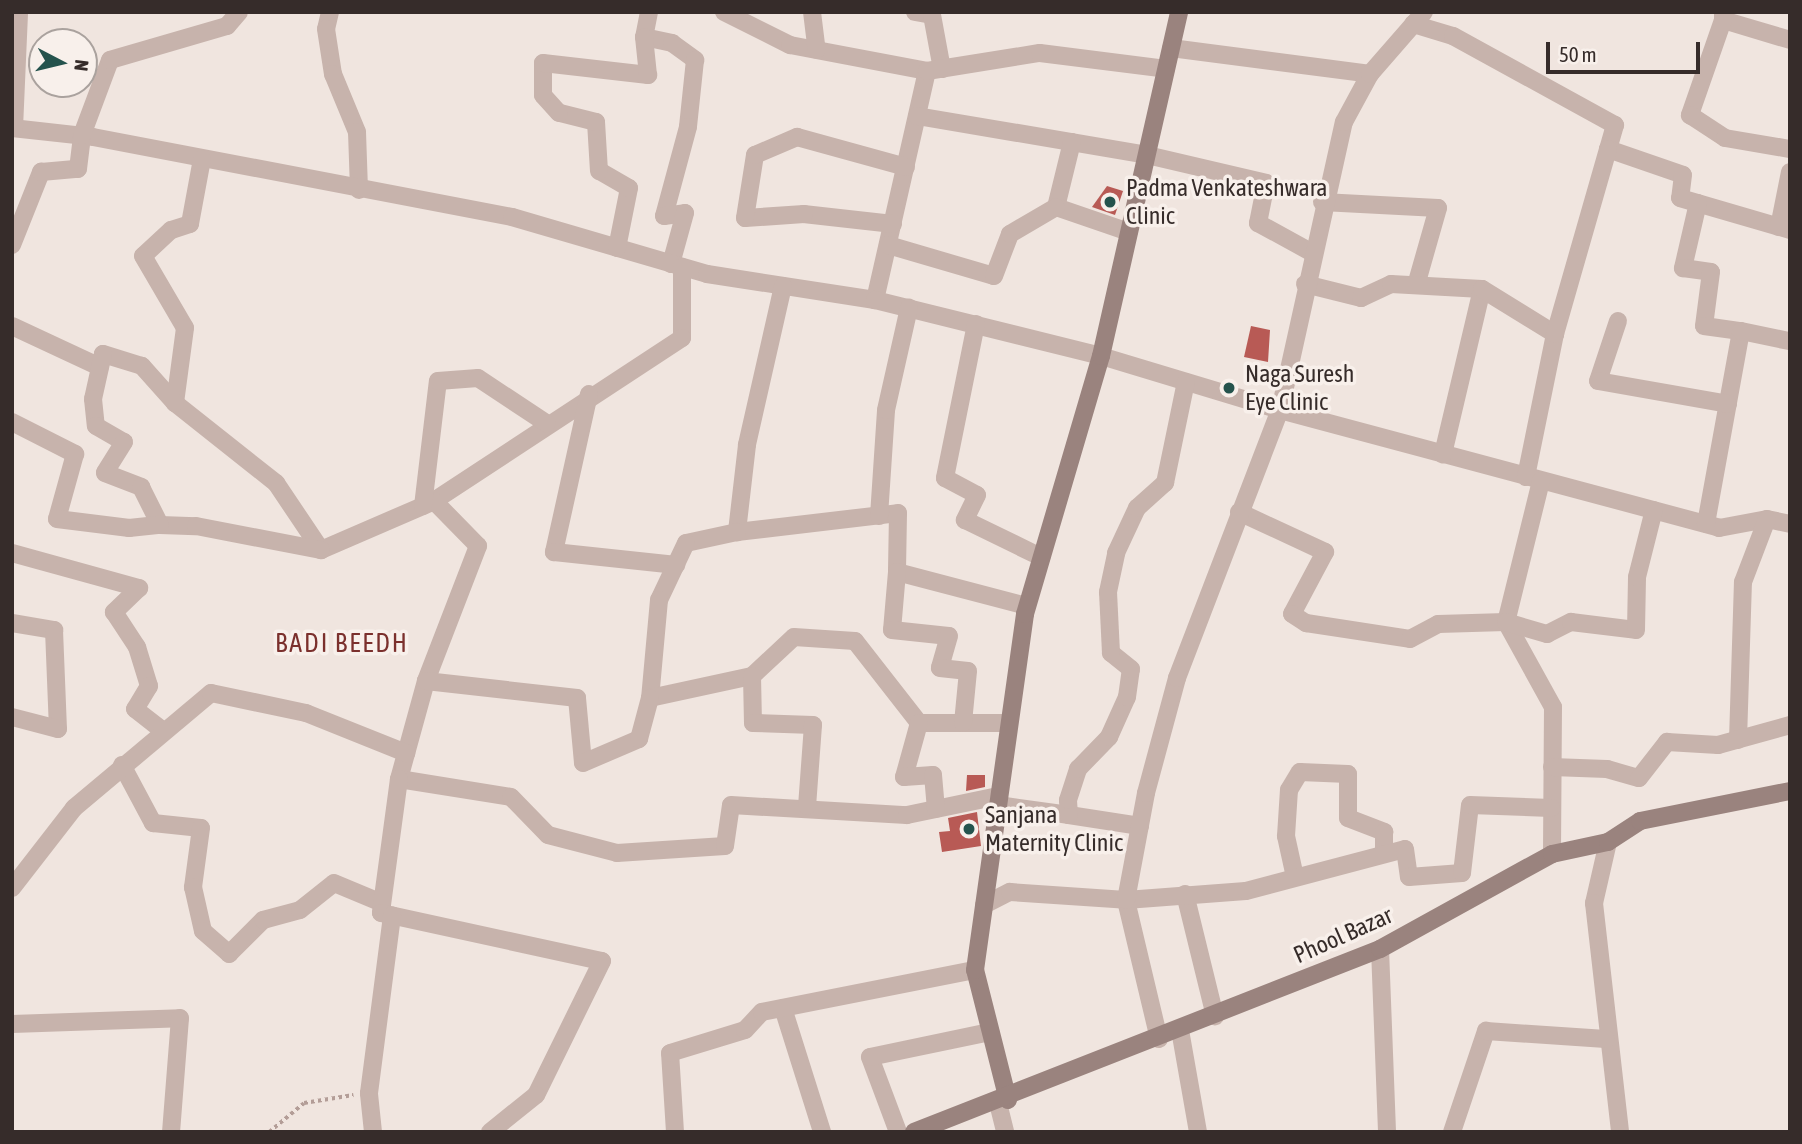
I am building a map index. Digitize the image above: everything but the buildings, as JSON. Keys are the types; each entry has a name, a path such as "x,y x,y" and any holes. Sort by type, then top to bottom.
{"street":[{"path":"19,12 13,128 82,135 359,190 512,217 677,265 783,286 875,300 1101,356 1280,410 1719,528 1767,519 1790,524"},
{"path":"12,245 41,172 78,169 82,135 110,60 227,26 239,12"},
{"path":"330,12 326,29 334,75 357,132 359,190"},
{"path":"617,248 629,188 599,171 596,122 559,113 543,95 542,63 648,75 644,37 649,12"},
{"path":"724,12 790,45 934,70 1040,53 1166,69"},
{"path":"812,12 817,50"},
{"path":"875,300 917,116 934,70 932,15 915,12"},
{"path":"1005,1132 1003,1101 975,970 1027,606 1101,356 1179,12"},
{"path":"1790,40 1723,16 1690,115 1725,138 1790,149"},
{"path":"1159,1039 1126,900 1140,826 1177,678 1280,410 1322,202 1344,122 1370,74 1419,18 1615,124 1555,334 1534,479 1506,622 1553,707 1552,854"},
{"path":"12,422 75,454 57,519 129,528 196,526 321,550 428,503 589,394 682,338 677,265 685,213 664,216 688,127 695,60 672,44 644,37"},
{"path":"1171,48 1370,74"},
{"path":"917,116 1147,155 1266,183 1258,223 1311,252"},
{"path":"893,224 804,214 745,218 755,155 797,137 906,167"},
{"path":"888,245 994,276 1010,234 1056,207 1072,142"},
{"path":"1608,149 1683,175 1680,198 1785,228 1790,172"},
{"path":"176,403 185,328 143,256 171,230 190,224 202,159"},
{"path":"1322,202 1438,208 1416,285"},
{"path":"1698,203 1683,268 1711,272 1704,326 1789,336"},
{"path":"1056,207 1129,232"},
{"path":"1305,284 1361,298 1391,284 1482,289 1555,334"},
{"path":"737,532 747,445 783,286"},
{"path":"1443,454 1482,289"},
{"path":"879,516 886,410 909,308"},
{"path":"1618,321 1598,381 1728,404"},
{"path":"976,324 945,478 977,495 965,520 1041,557"},
{"path":"12,326 100,367"},
{"path":"1706,524 1741,331"},
{"path":"160,525 141,487 105,472 124,442 96,426 93,399 103,354 142,366 176,403 276,483 321,550"},
{"path":"428,503 438,381 478,378 547,424"},
{"path":"1069,815 1068,800 1078,769 1109,737 1127,697 1131,669 1111,653 1108,592 1116,553 1137,508 1165,483 1186,382"},
{"path":"589,394 554,552 676,565"},
{"path":"373,1132 369,1093 399,779 426,681 478,546 428,503"},
{"path":"1239,512 1325,552 1292,614 1306,623 1410,639 1438,624 1506,622 1547,634 1572,622 1636,630 1637,576 1654,510"},
{"path":"426,681 577,698 583,763 639,740 650,698 659,600 686,543 737,532 898,513 897,572 891,630 949,636 940,668 968,671 963,723"},
{"path":"1738,740 1743,582 1767,519"},
{"path":"12,553 139,588 114,612 137,647 149,686 135,709 162,730"},
{"path":"897,572 1027,606"},
{"path":"12,623 54,631 58,729 12,717"},
{"path":"650,698 752,676 794,637 855,641 919,723"},
{"path":"752,676 753,723 813,725 807,806"},
{"path":"12,888 74,808 162,730 211,694 306,713 406,753"},
{"path":"919,723 1009,723"},
{"path":"919,723 904,777 933,775 936,809"},
{"path":"1552,767 1607,769 1639,778 1667,743 1718,746 1790,725"},
{"path":"122,765 153,823 201,828 193,887 203,931 229,954 263,920 300,910 334,883 387,909 602,961 536,1095 490,1132"},
{"path":"1295,877 1286,836 1289,790 1300,772 1348,775 1348,818 1384,832 1384,853"},
{"path":"399,779 511,797 548,835 617,853 726,846 731,805 807,806 907,815 998,801 1140,826"},
{"name":"Phool Bazar","path":"914,1132 1003,1101 1380,949 1552,854 1608,842 1640,821 1790,791"},
{"path":"984,905 1010,892 1126,900 1246,891 1405,849 1409,877 1462,873 1470,805 1551,808"},
{"path":"1608,842 1594,903 1606,1039 1618,1082 1620,1132"},
{"path":"1185,894 1215,1016"},
{"path":"1380,949 1387,1132"},
{"path":"675,1132 670,1053 745,1030 762,1012 975,970"},
{"path":"783,1008 822,1132"},
{"path":"12,1024 180,1018 171,1132"},
{"path":"1180,1030 1198,1132"},
{"path":"1452,1132 1486,1031 1606,1039"},
{"path":"898,1132 870,1057 990,1032"}],"path":[{"path":"269,1132 304,1103 369,1093"}],"place":[{"name":"Padma Venkateshwara Clinic","path":"1110,202"},
{"name":"Naga Suresh Eye Clinic","path":"1229,388"},
{"name":"Sanjana Maternity Clinic","path":"969,829"}],"district":[{"name":"BADI BEEDH","path":"342,644"}]}
